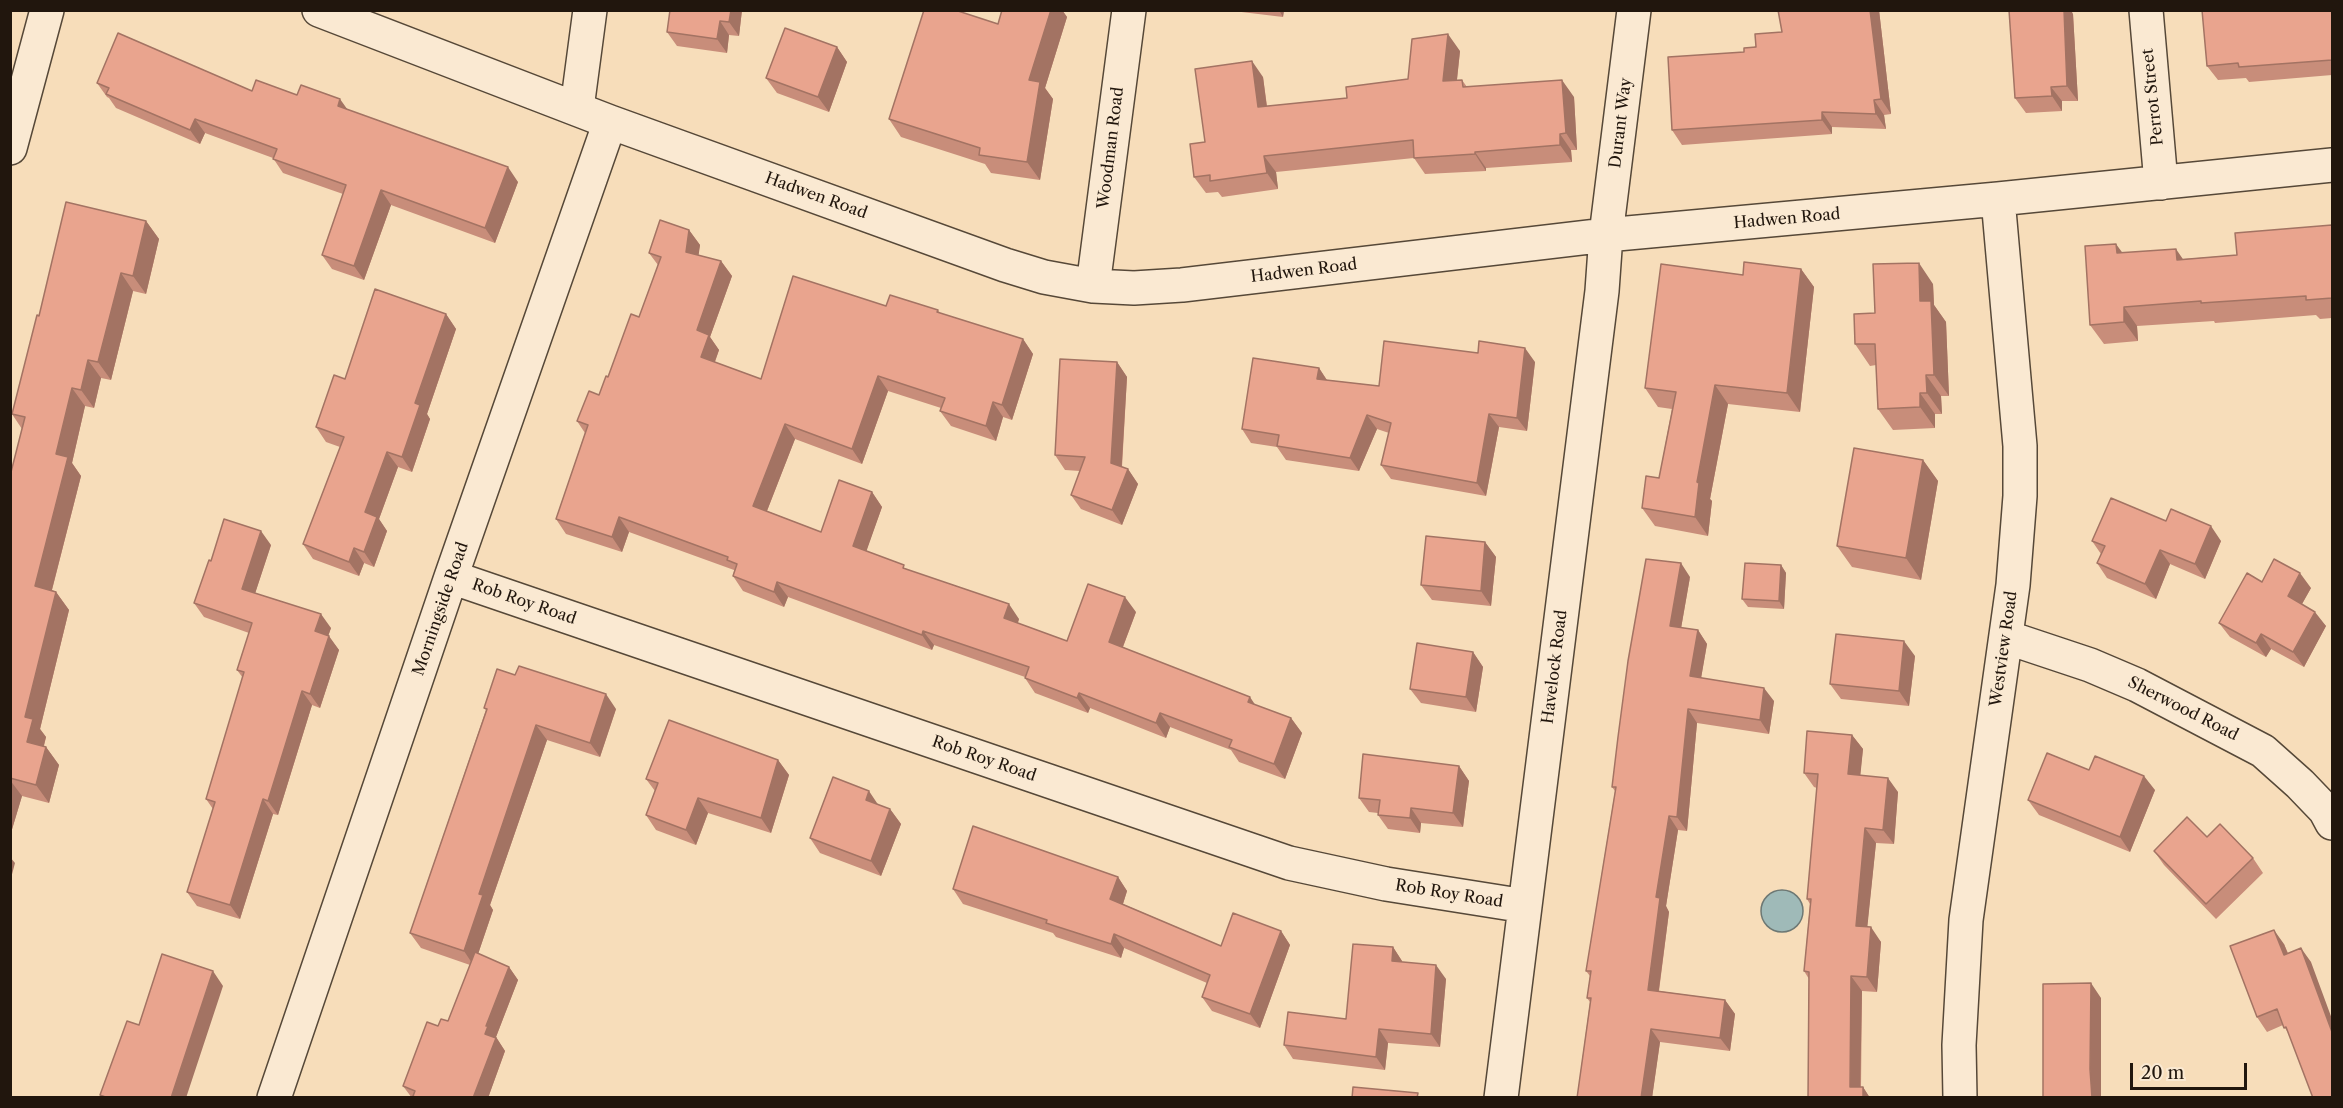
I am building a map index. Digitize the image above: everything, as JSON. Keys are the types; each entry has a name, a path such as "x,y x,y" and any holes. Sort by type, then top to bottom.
{"street":[{"path":"10,148 47,10"},
{"name":"Hadwen Road","path":"319,10 610,122 1005,265 1044,278 1094,286 1134,288 1182,285 1606,235 1998,200 2332,165"},
{"path":"577,108 590,10"},
{"name":"Woodman Road","path":"1094,286 1129,10"},
{"name":"Durant Way","path":"1606,235 1634,10"},
{"name":"Perrot Street","path":"2146,10 2161,183"},
{"name":"Morningside Road","path":"274,1098 451,577 610,122"},
{"name":"Westview Road","path":"1960,1098 1959,1045 1966,920 2018,543 2020,446 1998,200"},
{"name":"Havelock Road","path":"1501,1098 1602,291 1606,235"},
{"name":"Rob Roy Road","path":"451,577 1288,863 1386,885 1525,906"},
{"name":"Sherwood Road","path":"2006,637 2090,665 2128,681 2263,751 2325,810 2332,823"}],"water":[{"path":"1782,890 1797,896 1803,911 1797,926 1782,932 1767,926 1761,911 1767,896"}],"building":[{"path":"670,10 731,10 729,22 720,21 717,39 667,32"},
{"path":"924,10 955,10 998,24 1002,10 1051,10 1029,80 1040,82 1027,162 979,155 980,148 889,119"},
{"path":"1778,10 1870,10 1881,99 1874,100 1876,114 1822,112 1822,120 1672,130 1668,57 1744,52 1744,48 1756,47 1755,34 1782,32"},
{"path":"2009,10 2064,10 2067,86 2051,87 2052,96 2015,98"},
{"path":"2202,10 2332,10 2332,60 2239,67 2238,63 2207,66"},
{"path":"785,28 837,47 818,97 766,78"},
{"path":"118,33 252,91 256,80 297,95 301,85 340,99 338,106 508,167 485,228 381,190 354,266 322,255 346,185 273,159 277,149 195,119 190,130 106,94 109,88 97,83"},
{"path":"1448,34 1443,81 1462,80 1463,87 1562,80 1566,133 1560,134 1560,145 1414,158 1413,140 1264,156 1267,173 1210,181 1210,175 1194,177 1190,144 1205,142 1195,69 1252,61 1258,107 1347,98 1346,87 1408,79 1412,39"},
{"path":"66,202 146,221 133,276 121,273 98,362 88,360 81,390 72,388 56,454 68,457 35,586 56,592 25,717 33,719 27,742 46,747 36,785 10,778 10,476 25,417 12,414 37,315 39,316"},
{"path":"660,220 689,230 686,252 721,261 697,330 709,335 701,357 761,379 793,276 886,306 890,295 1023,339 1002,405 993,402 986,426 940,411 945,398 878,376 852,449 785,424 753,506 821,532 839,480 872,492 853,546 904,565 903,568 1009,604 1004,618 1067,641 1088,584 1125,597 1109,642 1250,697 1248,702 1291,718 1274,764 1229,747 1232,740 1160,713 1156,723 1079,693 1077,698 1025,678 1029,667 923,631 922,635 777,582 774,592 733,576 737,564 727,560 728,557 619,517 612,537 556,519 588,425 577,421 589,391 599,395 631,314 639,317 661,257 649,253"},
{"path":"2332,225 2332,298 2306,300 2306,296 2124,307 2124,322 2090,325 2085,246 2116,244 2117,253 2176,249 2177,260 2237,255 2235,233"},
{"path":"1744,262 1801,269 1787,393 1715,385 1697,482 1699,483 1695,517 1642,508 1646,476 1659,478 1676,392 1645,388 1661,264 1743,275"},
{"path":"1919,263 1920,301 1931,301 1934,375 1926,375 1927,393 1920,393 1920,407 1878,409 1875,344 1855,344 1854,314 1875,313 1873,264"},
{"path":"375,289 446,314 415,403 420,405 402,457 387,452 365,512 377,517 364,552 354,548 349,562 303,544 344,437 316,427 334,375 345,379"},
{"path":"1384,341 1478,353 1479,341 1525,348 1517,418 1489,414 1477,483 1381,465 1391,423 1367,415 1350,458 1277,446 1279,435 1242,429 1253,358 1319,368 1317,379 1379,386"},
{"path":"1060,359 1117,362 1111,463 1128,469 1112,510 1071,495 1085,457 1055,455"},
{"path":"1854,448 1923,460 1906,558 1837,546"},
{"path":"2111,498 2166,521 2171,509 2211,526 2195,564 2160,550 2145,584 2097,563 2105,546 2092,541"},
{"path":"224,519 261,531 242,589 321,614 315,631 329,636 310,694 302,691 268,801 263,799 230,905 187,892 215,802 206,799 244,672 237,670 252,623 194,603 209,560 211,561"},
{"path":"1426,536 1485,542 1481,591 1421,585"},
{"path":"1646,559 1681,563 1670,626 1698,630 1690,676 1764,688 1760,720 1688,709 1677,817 1669,816 1656,897 1660,898 1648,990 1725,1000 1720,1038 1651,1029 1641,1098 1577,1098 1591,998 1587,998 1591,971 1586,971 1616,787 1612,787 1628,661"},
{"path":"2274,559 2300,573 2288,596 2315,612 2293,652 2261,634 2256,643 2219,623 2247,573 2262,582"},
{"path":"1745,563 1781,565 1779,601 1742,599"},
{"path":"1836,634 1904,641 1899,691 1830,684"},
{"path":"1417,643 1473,652 1466,697 1410,689"},
{"path":"519,666 606,694 590,743 536,725 479,894 483,895 464,951 410,933 487,709 484,708 497,669 515,675"},
{"path":"669,720 778,760 761,818 698,798 686,830 646,815 658,783 646,779"},
{"path":"1807,731 1852,735 1848,774 1888,778 1883,830 1865,828 1856,926 1871,927 1867,977 1851,976 1850,1087 1863,1087 1863,1098 1808,1098 1809,972 1804,971 1811,899 1807,899 1818,774 1804,773"},
{"path":"2047,753 2089,770 2095,756 2144,776 2120,837 2028,800"},
{"path":"1363,754 1459,766 1453,813 1411,808 1410,818 1378,815 1380,800 1359,798"},
{"path":"833,777 869,791 866,800 890,809 871,861 810,838"},
{"path":"2187,817 2207,837 2220,824 2253,858 2206,904 2154,851"},
{"path":"973,826 1118,877 1110,899 1221,946 1233,913 1281,931 1250,1014 1202,997 1210,975 1114,934 1111,944 953,889"},
{"path":"2274,930 2284,955 2301,948 2332,1032 2332,1098 2313,1098 2277,1009 2257,1017 2230,946"},
{"path":"1353,944 1393,947 1392,961 1436,965 1431,1034 1379,1029 1376,1057 1284,1045 1288,1012 1346,1019"},
{"path":"475,952 509,967 486,1026 488,1026 485,1034 496,1038 473,1098 417,1098 413,1096 415,1091 403,1086 427,1022 438,1026 441,1019 448,1021"},
{"path":"162,954 213,971 171,1098 108,1098 100,1095 127,1021 139,1025"},
{"path":"2091,983 2092,1098 2043,1098 2043,984"},
{"path":"1353,1087 1418,1093 1417,1098 1352,1098"}]}
